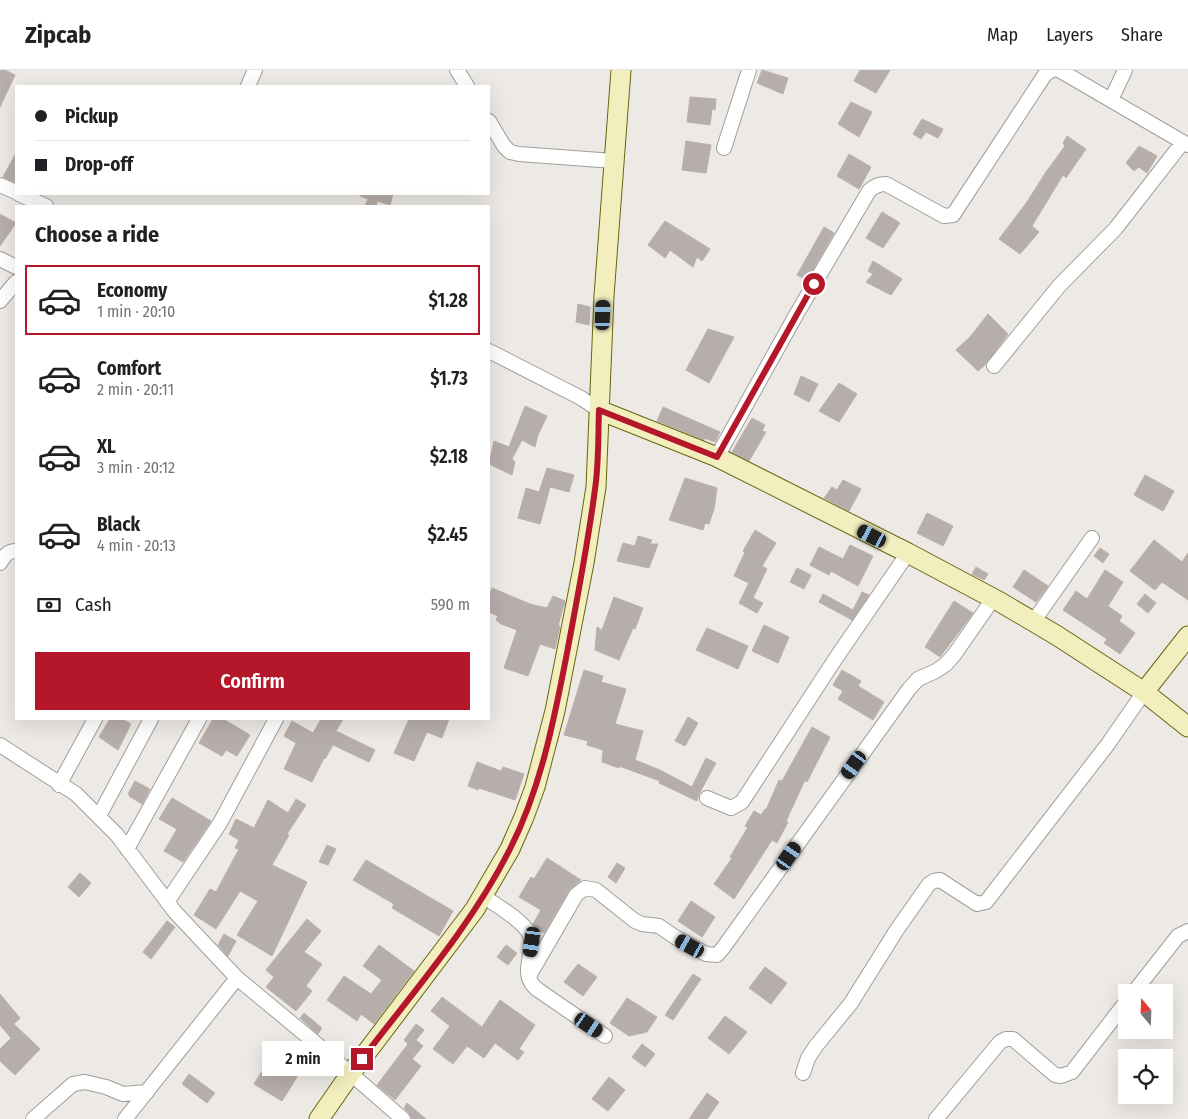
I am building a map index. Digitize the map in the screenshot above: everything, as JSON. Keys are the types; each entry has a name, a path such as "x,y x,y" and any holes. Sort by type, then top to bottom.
{"street":[{"path":"248,85 255,70"},
{"path":"457,70 466,85"},
{"path":"319,1119 441,956 483,896 510,849 535,787 555,711 584,563 596,487 604,296 621,70"},
{"path":"724,148 749,70"},
{"path":"717,457 796,315 869,191 874,186 886,184 944,216 953,215 1044,76 1053,70"},
{"path":"994,366 1059,286 1116,228 1186,144 1059,70"},
{"path":"1111,100 1125,70"},
{"path":"490,123 504,146 510,152 614,161"},
{"path":"0,184 15,192"},
{"path":"22,195 44,205"},
{"path":"0,259 15,266"},
{"path":"0,301 15,283"},
{"path":"490,352 581,398 599,410 717,457 908,553 1056,635 1144,692 1188,727"},
{"path":"1033,622 1092,538"},
{"path":"0,563 4,556 11,551 15,551"},
{"path":"707,798 731,808 742,802 836,658 908,553"},
{"path":"529,976 576,895 585,888 596,890 634,921 660,926 675,937 706,954 717,954 909,689 918,679 941,667 954,655 993,599"},
{"path":"803,1073 808,1058 816,1046 851,1003 896,931 929,884 940,880 977,904 986,902 1108,744 1144,692 1188,636"},
{"path":"59,785 94,720"},
{"path":"99,816 149,720"},
{"path":"127,849 198,720"},
{"path":"167,902 220,823 275,720"},
{"path":"0,745 59,785 76,794 99,816 167,902 237,978 403,1119"},
{"path":"483,896 522,925 529,934 532,942 529,962 529,976 532,984 606,1036"},
{"path":"1140,984 1178,936 1188,931"},
{"path":"125,1119 237,978"},
{"path":"936,1119 1000,1042 1012,1039 1055,1075 1067,1075 1072,1072 1118,1012"},
{"path":"33,1119 73,1084 85,1082 106,1087 123,1094 147,1092"}],"building":[{"path":"0,70 5,70 15,75 0,107"},
{"path":"762,70 788,78 783,94 757,83"},
{"path":"860,70 890,70 876,93 854,81"},
{"path":"690,97 716,99 715,110 712,109 710,125 687,122"},
{"path":"851,102 872,112 859,137 838,124"},
{"path":"922,119 943,129 938,138 926,132 921,139 913,134"},
{"path":"1067,136 1086,149 1066,178 1063,175 1032,226 1039,232 1020,254 999,239 1065,146 1063,143"},
{"path":"686,141 711,145 706,173 682,170"},
{"path":"1139,146 1157,156 1147,173 1139,167 1134,171 1126,163"},
{"path":"849,154 871,167 859,189 837,176"},
{"path":"15,155 15,183 3,177"},
{"path":"393,195 390,205 377,201 376,205 365,205 368,199 360,196"},
{"path":"882,212 900,223 883,248 866,238"},
{"path":"0,214 15,222 15,224 0,246"},
{"path":"665,221 710,249 702,261 697,257 693,267 670,250 665,258 648,245"},
{"path":"824,227 834,233 807,280 797,275"},
{"path":"873,261 902,279 891,295 866,282 873,274 868,271"},
{"path":"578,304 590,307 589,325 576,322"},
{"path":"988,314 1008,334 985,365 978,371 956,350 970,337"},
{"path":"708,329 734,337 709,383 686,370"},
{"path":"801,376 818,384 809,402 794,394"},
{"path":"839,383 857,394 839,422 819,411"},
{"path":"525,406 547,416 538,435 535,447 522,440 512,459 515,462 512,475 490,464 494,441 509,447"},
{"path":"663,407 720,432 715,442 704,438 704,440 657,421"},
{"path":"752,418 765,425 762,431 766,432 749,461 732,452"},
{"path":"547,468 574,475 569,492 550,487 540,524 518,518 526,488 539,492"},
{"path":"1145,475 1174,491 1163,511 1134,495"},
{"path":"685,478 717,488 714,509 709,524 705,523 703,530 669,520"},
{"path":"843,480 861,489 849,511 824,498 832,487 837,490"},
{"path":"927,513 953,526 943,546 917,533"},
{"path":"755,530 776,543 762,566 767,569 753,598 763,603 757,613 739,603 749,583 734,576 745,552 743,551"},
{"path":"638,536 652,540 650,544 658,544 649,568 617,561 623,543 635,546"},
{"path":"1154,540 1182,562 1188,553 1188,600 1162,582 1155,590 1130,571"},
{"path":"850,545 873,556 858,586 831,571 829,575 810,565 819,547 843,559"},
{"path":"1100,548 1109,554 1103,563 1094,556"},
{"path":"976,567 988,574 984,580 972,574"},
{"path":"797,568 811,575 804,589 790,582"},
{"path":"1024,570 1048,586 1036,602 1013,587"},
{"path":"1105,570 1123,582 1108,606 1122,616 1119,621 1135,633 1120,654 1104,643 1107,639 1063,610 1076,591 1087,599"},
{"path":"492,588 530,604 547,608 553,596 565,601 558,626 560,626 555,649 540,644 528,676 504,668 517,630 501,624 496,620 498,616 490,612 490,593"},
{"path":"862,592 869,595 852,620 819,602 823,594 853,610"},
{"path":"1145,594 1156,603 1148,613 1137,604"},
{"path":"614,597 643,608 635,629 633,628 619,660 595,650 597,627 602,630"},
{"path":"954,601 973,613 940,657 925,647"},
{"path":"764,625 789,637 778,663 752,651"},
{"path":"707,628 748,646 738,669 696,650"},
{"path":"584,670 603,676 601,682 626,689 615,724 643,731 635,760 660,770 692,787 706,758 716,763 697,801 659,783 660,781 602,762 603,750 587,745 588,741 564,735"},
{"path":"842,670 861,681 858,686 884,702 873,720 838,699 843,691 833,685"},
{"path":"688,717 698,723 685,746 675,741"},
{"path":"109,720 124,720 131,724 118,750 99,737"},
{"path":"212,720 225,720 250,735 237,756 226,750 222,756 199,743"},
{"path":"320,720 342,720 336,731 375,750 369,762 333,745 312,782 284,769 296,743 284,736 292,721 313,733"},
{"path":"409,720 449,720 442,738 427,732 414,761 394,753"},
{"path":"812,727 830,737 807,782 805,780 786,821 788,822 777,843 772,840 734,899 714,884 732,858 730,857 748,827 745,826 754,811 761,815 766,810 779,780 782,781"},
{"path":"477,762 501,771 503,767 524,774 515,800 468,786"},
{"path":"135,781 150,789 142,804 128,794"},
{"path":"172,798 211,821 183,862 164,851 177,829 159,819"},
{"path":"296,799 306,805 287,834 289,835 272,865 307,882 272,956 237,935 258,901 240,891 216,929 194,915 210,889 216,892 239,849 235,848 239,840 229,834 236,819 254,828 268,800 288,813"},
{"path":"327,845 336,849 328,865 319,862"},
{"path":"547,858 581,880 569,890 544,933 533,924 541,910 519,897 531,877 534,879"},
{"path":"366,860 453,911 439,936 392,908 394,904 353,880"},
{"path":"617,863 625,868 616,883 608,877"},
{"path":"80,873 91,883 79,897 68,887"},
{"path":"691,901 715,917 702,937 678,921"},
{"path":"307,919 321,931 304,952 322,964 306,986 312,991 296,1011 266,987 274,977 266,970"},
{"path":"167,921 175,927 151,959 143,952"},
{"path":"224,934 236,941 228,956 218,945"},
{"path":"379,945 414,971 374,1024 361,1014 357,1021 327,1000 344,976 371,994 382,980 363,966"},
{"path":"506,945 517,953 508,965 497,957"},
{"path":"578,964 597,977 583,996 564,982"},
{"path":"765,967 787,983 771,1004 749,988"},
{"path":"693,974 701,979 673,1020 665,1015"},
{"path":"0,994 20,1018 14,1024 40,1049 15,1075 0,1061 0,1049 11,1038 0,1025"},
{"path":"442,997 482,1027 500,1000 535,1025 519,1049 524,1052 518,1060 495,1043 484,1058 467,1046 453,1064 433,1049 450,1026 431,1011"},
{"path":"627,998 657,1017 647,1032 629,1036 610,1023"},
{"path":"304,1013 322,1028 318,1034 300,1018"},
{"path":"725,1016 747,1032 729,1054 708,1038"},
{"path":"416,1024 424,1030 416,1040 423,1046 412,1059 421,1066 395,1100 377,1085 408,1044 404,1040"},
{"path":"642,1044 655,1054 645,1067 632,1057"},
{"path":"269,1060 297,1077 282,1101 254,1084"},
{"path":"189,1074 215,1093 207,1103 182,1084"},
{"path":"609,1077 625,1090 608,1111 592,1099"},
{"path":"707,1093 719,1102 707,1119 689,1119"},
{"path":"407,1103 426,1119 412,1119 404,1108"}],"route":[{"path":"362,1059 475,909 510,849 535,787 555,711 584,563 596,487 599,410 717,457 814,284"}]}
